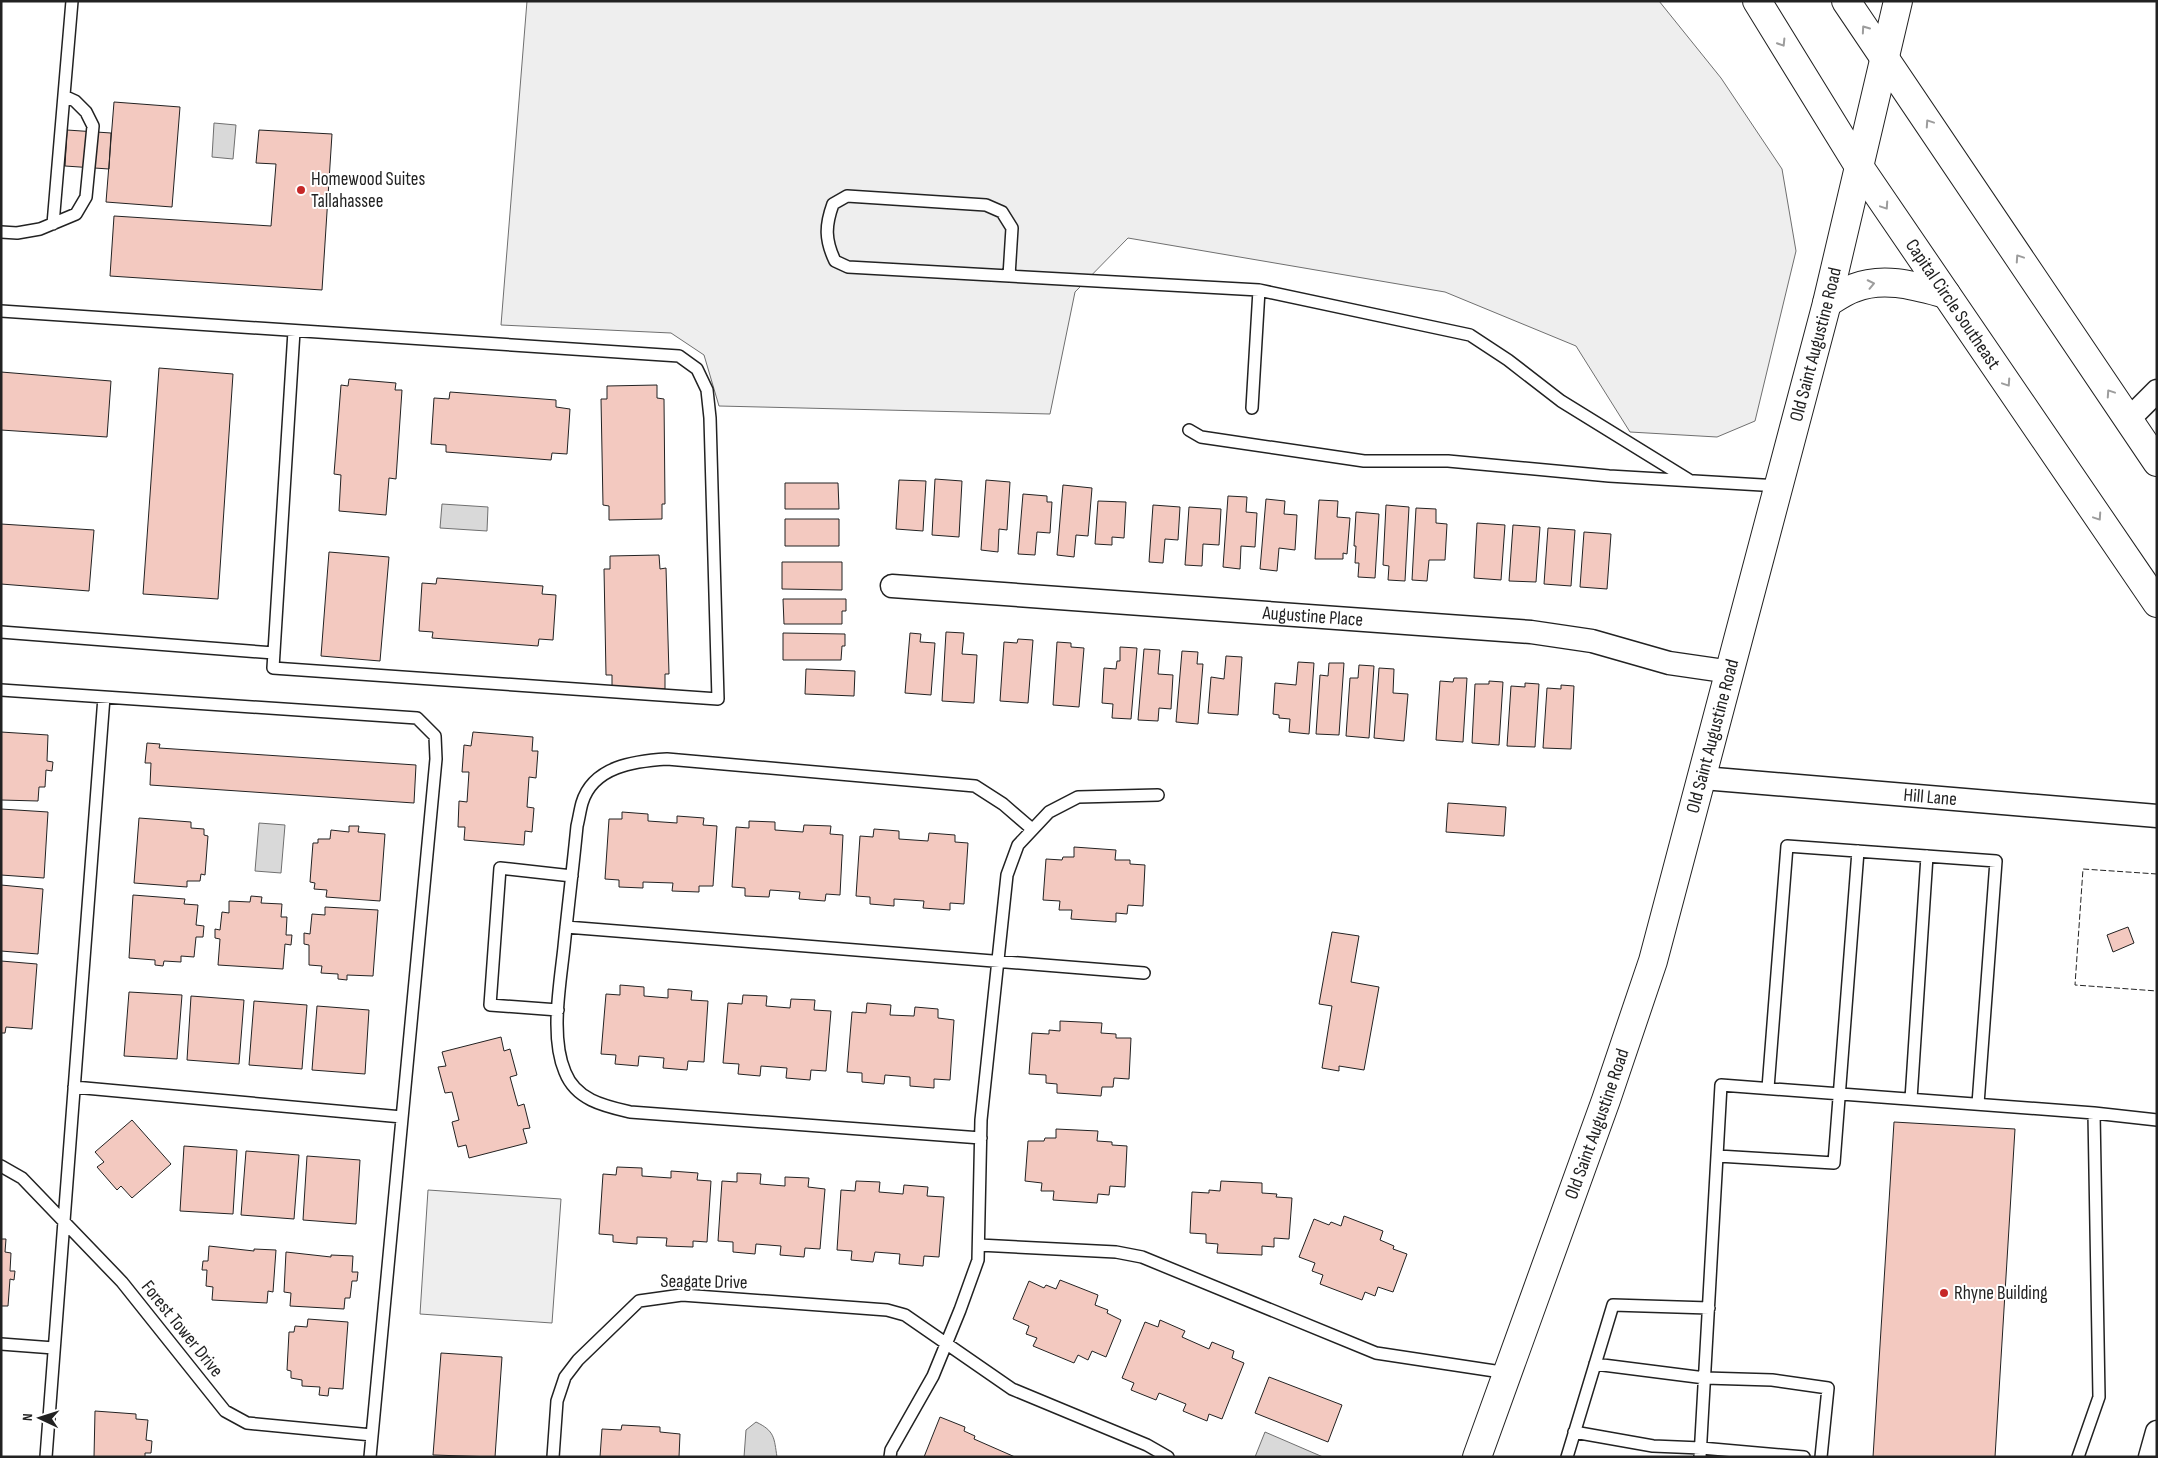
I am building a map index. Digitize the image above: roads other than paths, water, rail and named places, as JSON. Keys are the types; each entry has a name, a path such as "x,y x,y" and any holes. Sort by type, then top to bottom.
{"street":[{"name":"Capital Circle Southeast","path":"1757,1 1858,165 2157,603"},
{"path":"1846,1 2157,462"},
{"name":"Old Saint Augustine Road","path":"1477,1457 1606,1100 1653,961 1703,778 1827,303 1898,1"},
{"path":"1827,303 1854,288 1883,282 1909,284 1946,294"},
{"path":"2128,420 2157,391"},
{"name":"Augustine Place","path":"892,586 1531,632 1592,641 1669,663 1731,672"},
{"name":"Hill Lane","path":"1703,778 2157,816"},
{"path":"2150,1457 2157,1432"}],"lane":[{"path":"53,224 72,1"},
{"path":"1,232 17,233 40,229 53,224 76,214 86,197 93,126 86,112 75,101 64,96"},
{"path":"1009,276 1012,228 1002,212 986,205 847,196 833,204 828,216 827,244 835,261 848,267 1259,290 1470,336 1508,360 1561,401 1689,480"},
{"path":"1252,408 1259,290"},
{"path":"1,311 680,356 698,369 707,390 710,418 718,699 273,668 294,331"},
{"path":"1188,430 1201,437 1364,461 1448,461 1609,476 1779,486"},
{"path":"1,632 274,654"},
{"path":"1,690 417,718 435,736 436,758 370,1457"},
{"path":"46,1457 104,697"},
{"path":"981,1138 630,1112 600,1105 582,1095 565,1073 557,1041 566,927 582,801 594,780 615,767 641,760 667,759 975,786 1003,804 1032,829"},
{"path":"890,1457 891,1450 932,1376 946,1345 978,1260 981,1138 998,960 1007,876 1018,845 1049,812 1078,797 1158,795"},
{"path":"1768,1088 1787,846 1996,861 1978,1104"},
{"path":"1718,1156 1834,1163 1858,852"},
{"path":"1911,1099 1927,856"},
{"path":"558,1010 490,1005 500,868 572,876"},
{"path":"566,927 1144,973"},
{"path":"1700,1452 1721,1085 2094,1113 2157,1120"},
{"path":"74,1087 402,1118"},
{"path":"2078,1457 2099,1397 2094,1113"},
{"name":"Forest Tower Drive","path":"1,1166 22,1178 122,1282 225,1411 247,1423 372,1435"},
{"path":"978,1245 1116,1252 1142,1257 1376,1353 1508,1373"},
{"name":"Seagate Drive","path":"553,1457 557,1401 565,1377 578,1360 639,1301 682,1295 887,1310 904,1315 1012,1389 1147,1445 1168,1457"},
{"path":"1567,1457 1613,1305 1709,1308"},
{"path":"1,1344 54,1348"},
{"path":"1595,1364 1705,1378 1772,1380 1828,1388 1821,1457"},
{"path":"1574,1432 1700,1452 1804,1457"}],"place":[{"name":"Homewood Suites Tallahassee","path":"301,190"},
{"name":"Rhyne Building","path":"1944,1293"}]}
